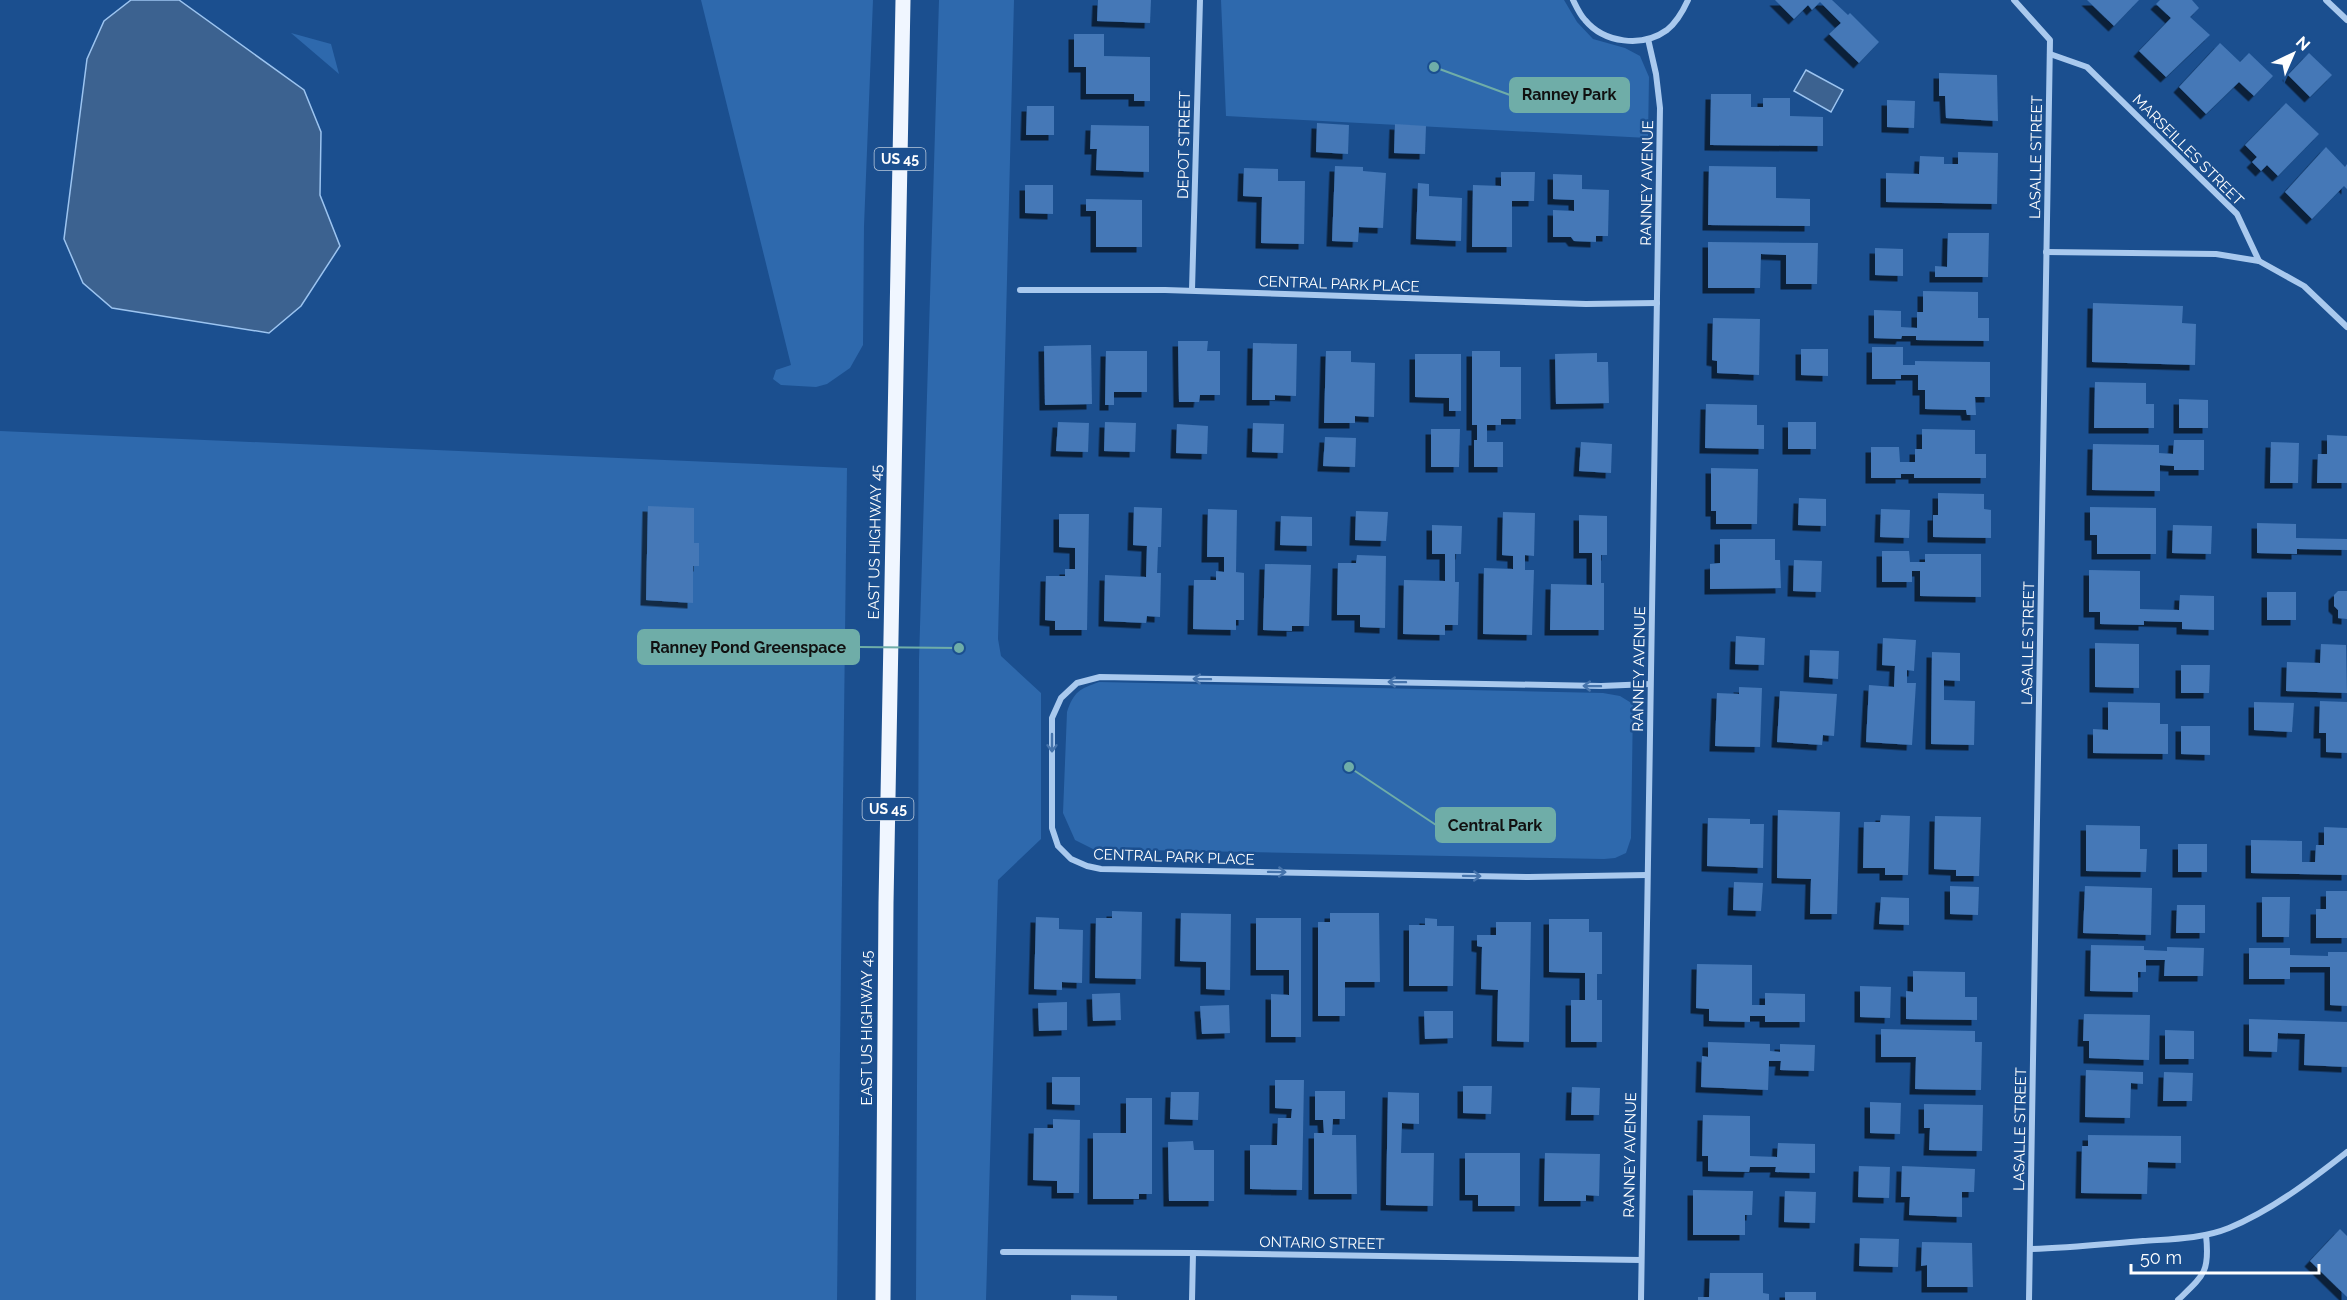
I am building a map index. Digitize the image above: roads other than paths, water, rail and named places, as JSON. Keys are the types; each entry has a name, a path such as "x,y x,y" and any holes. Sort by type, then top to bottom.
{"main road":[{"name":"EAST US HIGHWAY 45","path":"883,1300 886,903 903,0"}],"street":[{"name":"DEPOT STREET","path":"1192,290 1200,0"},
{"path":"1573,0 1585,21 1603,35 1625,41 1648,39 1666,30 1681,16 1688,0"},
{"name":"LASALLE STREET","path":"2014,0 2050,40 2029,1300"},
{"path":"2326,0 2347,20"},
{"name":"RANNEY AVENUE","path":"1641,1300 1660,108 1656,74 1648,39"},
{"name":"MARSEILLES STREET","path":"2050,54 2086,67 2237,214 2259,261"},
{"path":"2046,252 2216,254 2259,261 2304,286 2347,327"},
{"name":"CENTRAL PARK PLACE","path":"1020,290 1192,290 1575,303 1657,303"},
{"name":"CENTRAL PARK PLACE","path":"1647,875 1529,877 1101,869 1087,866 1071,859 1058,846 1052,828 1052,718 1060,698 1077,683 1100,677 1601,686 1650,684"},
{"path":"2030,1248 2143,1242 2206,1235 2227,1229 2258,1214 2310,1181 2347,1152"},
{"path":"2178,1300 2204,1273 2208,1259 2206,1235"},
{"name":"ONTARIO STREET","path":"1003,1252 1193,1252 1641,1260"},
{"path":"1192,1300 1193,1252"}],"place":[{"name":"Ranney Park","path":"1434,67"},
{"name":"Ranney Pond Greenspace","path":"959,648"},
{"name":"Central Park","path":"1349,767"}]}
